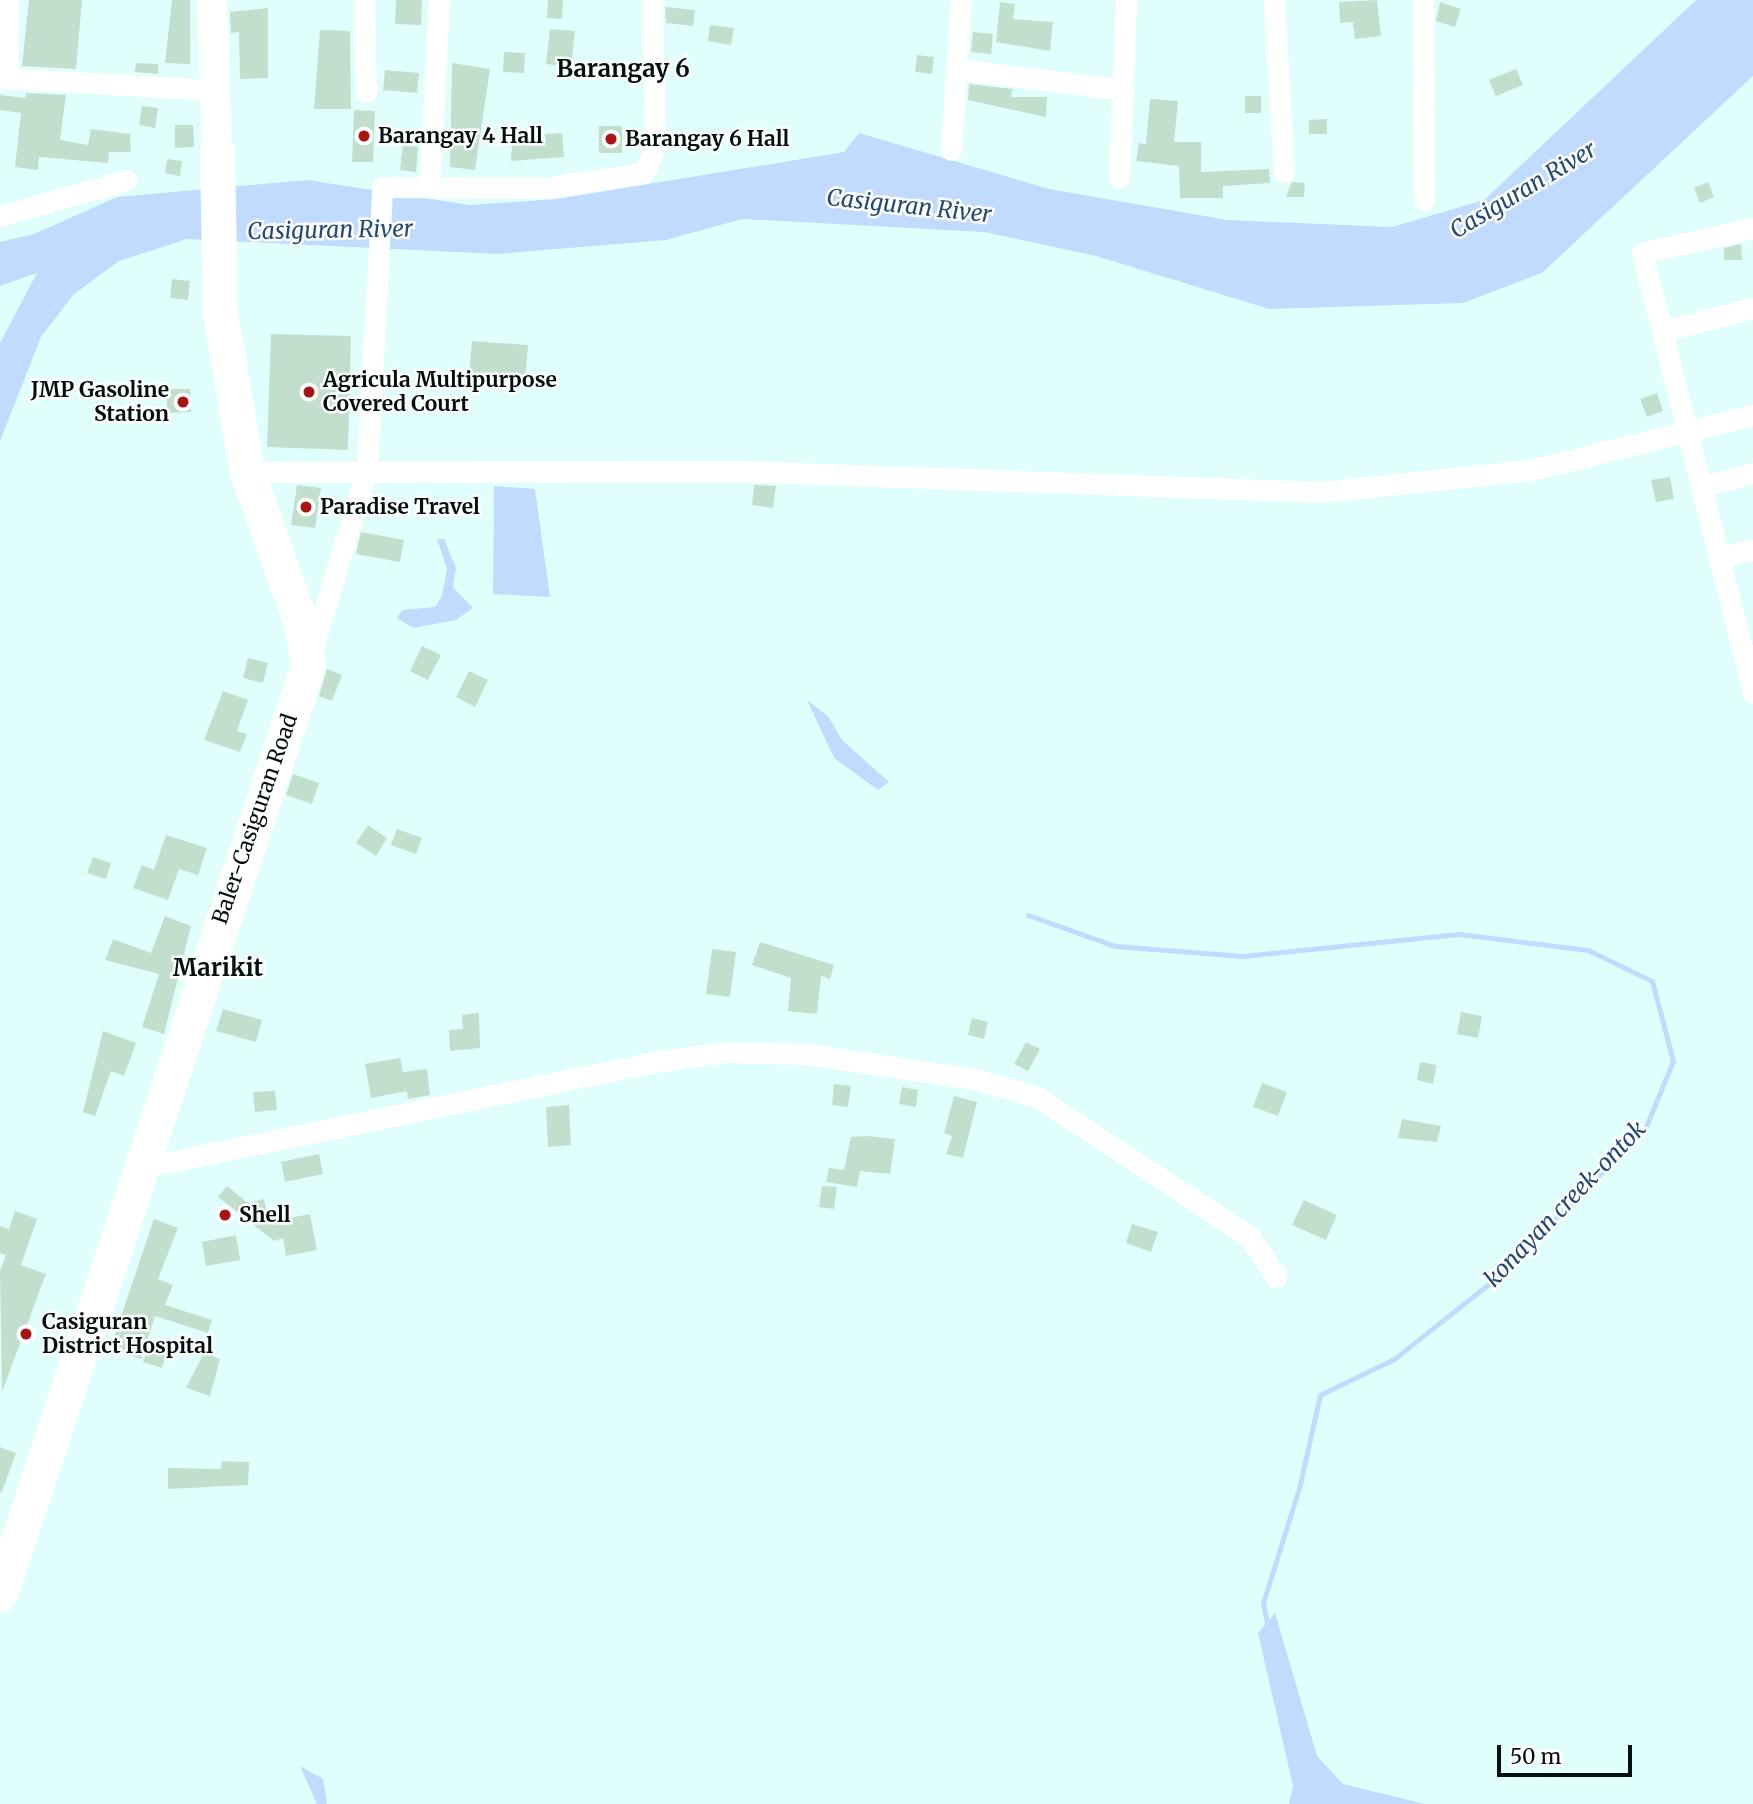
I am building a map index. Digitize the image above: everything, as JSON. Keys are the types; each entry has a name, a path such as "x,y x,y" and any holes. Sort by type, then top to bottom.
{"main road":[{"path":"212,0 217,90 216,150"},
{"name":"Baler-Casiguran Road","path":"0,1594 136,1169 307,664 302,626 247,472 220,313 216,150"}],"street":[{"path":"8,0 3,78 217,90"},
{"path":"364,0 366,92"},
{"path":"429,187 439,0"},
{"path":"307,664 367,468 381,190 385,184 546,188 629,178 645,173 654,157 652,0"},
{"path":"951,150 961,0"},
{"path":"1119,177 1126,0"},
{"path":"1274,0 1284,172"},
{"path":"1423,0 1424,200"},
{"path":"956,69 1124,90"},
{"path":"0,216 126,180"},
{"path":"1753,228 1642,253 1722,556 1746,627 1753,693"},
{"path":"1663,331 1753,308"},
{"path":"247,472 367,468 737,471 1324,492 1530,470 1753,415"},
{"path":"1704,486 1753,473"},
{"path":"1722,556 1753,550"},
{"path":"136,1169 654,1062 728,1052 807,1054 975,1079 1037,1097 1250,1237 1276,1277"}],"water":[{"name":"Casiguran River","path":"1696,0 1753,0 1753,76 1542,273 1463,303 1269,309 1096,256 984,232 742,219 666,240 497,254 187,239 119,261 73,295 41,337 0,441 0,343 37,273 0,286 0,242 34,234 117,197 307,180 470,205 557,199 844,152 859,133 1049,189 1228,220 1392,227 1484,200"},
{"path":"494,486 535,489 550,597 493,594"},
{"path":"437,539 444,539 456,568 453,587 473,608 456,620 413,628 397,618 402,610 435,607 442,596 447,569"},
{"path":"807,700 828,716 842,740 889,782 878,790 834,758"},
{"path":"1275,1613 1317,1756 1343,1784 1425,1804 1289,1804 1293,1786 1258,1633"},
{"path":"300,1766 323,1779 327,1804 317,1804"}],"building":[{"path":"29,0 82,0 76,69 22,66"},
{"path":"172,0 190,0 190,64 165,63"},
{"path":"396,0 422,0 421,25 395,24"},
{"path":"548,0 563,0 562,19 547,18"},
{"path":"1377,0 1381,36 1355,39 1353,22 1340,23 1339,2"},
{"path":"1000,2 1015,4 1013,19 1053,22 1050,51 996,42"},
{"path":"1440,2 1461,9 1455,27 1436,21"},
{"path":"665,7 695,10 693,26 666,23"},
{"path":"268,8 268,78 240,79 239,32 231,33 230,12"},
{"path":"710,25 734,28 731,45 708,41"},
{"path":"550,29 575,31 571,67 546,64"},
{"path":"320,30 350,31 351,109 314,109"},
{"path":"973,32 993,34 991,54 971,52"},
{"path":"504,52 525,53 524,73 503,72"},
{"path":"917,55 934,57 932,74 915,72"},
{"path":"136,63 158,64 158,74 135,72"},
{"path":"452,63 490,69 475,170 450,167"},
{"path":"1516,69 1523,85 1496,96 1489,80"},
{"path":"385,70 419,73 417,93 383,90"},
{"path":"969,84 1013,89 1011,97 1047,97 1046,117 968,100"},
{"path":"26,93 66,95 60,140 88,145 91,129 130,134 131,152 109,152 108,163 39,157 38,170 15,167 21,113 0,110 0,95 25,98"},
{"path":"1245,96 1261,96 1261,113 1245,113"},
{"path":"1150,99 1178,101 1174,142 1201,142 1201,172 1269,169 1270,183 1223,186 1223,198 1180,198 1179,166 1136,161 1139,143 1146,144"},
{"path":"142,106 158,108 155,128 139,125"},
{"name":"Barangay 4 Hall","path":"354,110 375,111 373,162 352,162"},
{"path":"1327,119 1327,134 1309,134 1309,120"},
{"path":"175,125 193,125 194,147 175,148"},
{"name":"Barangay 6 Hall","path":"599,126 622,126 622,153 599,153"},
{"path":"562,133 564,157 511,161 512,142 546,142 545,134"},
{"path":"403,145 418,147 416,172 400,170"},
{"path":"167,159 182,161 180,176 165,173"},
{"path":"1292,182 1305,183 1304,197 1286,197"},
{"path":"1708,182 1714,197 1700,203 1694,188"},
{"path":"1741,244 1742,260 1724,260 1724,248"},
{"path":"172,279 190,281 188,300 170,298"},
{"name":"Agricula Multipurpose Covered Court","path":"271,334 351,336 348,450 267,447"},
{"path":"472,341 528,345 525,379 469,375"},
{"path":"167,389 190,389 191,412 167,413"},
{"path":"1657,393 1663,411 1647,417 1640,399"},
{"path":"1670,477 1674,499 1656,502 1651,480"},
{"name":"Paradise Travel","path":"297,485 321,488 315,528 291,525"},
{"path":"754,485 776,486 773,508 752,505"},
{"path":"361,532 404,540 400,562 356,554"},
{"path":"422,646 441,655 428,680 410,671"},
{"path":"248,658 268,663 263,683 243,678"},
{"path":"327,669 342,675 332,701 319,696"},
{"path":"469,671 488,680 475,707 456,697"},
{"path":"223,691 248,700 237,731 247,734 240,752 204,740"},
{"path":"293,774 319,783 312,804 286,795"},
{"path":"368,825 387,838 376,856 356,843"},
{"path":"397,829 422,838 416,854 391,845"},
{"path":"166,835 207,848 198,875 179,869 168,900 133,888 142,865 154,870"},
{"path":"93,857 111,863 106,879 87,873"},
{"path":"165,916 191,926 164,1034 142,1027 159,974 105,960 113,939 151,953"},
{"path":"760,942 834,965 830,979 821,976 817,1014 788,1011 791,978 752,965"},
{"path":"712,949 736,952 730,997 706,994"},
{"path":"223,1009 262,1020 256,1042 216,1031"},
{"path":"1461,1012 1482,1016 1478,1038 1457,1034"},
{"path":"479,1013 480,1048 450,1051 449,1030 463,1029 462,1015"},
{"path":"972,1018 988,1022 984,1039 968,1035"},
{"path":"103,1031 136,1043 124,1076 111,1071 95,1116 83,1112"},
{"path":"1026,1042 1040,1049 1028,1071 1014,1064"},
{"path":"400,1058 403,1072 427,1069 430,1095 408,1099 407,1091 371,1098 365,1064"},
{"path":"1420,1062 1437,1065 1433,1084 1417,1080"},
{"path":"1262,1083 1287,1092 1278,1116 1253,1107"},
{"path":"834,1084 851,1086 848,1107 832,1105"},
{"path":"902,1087 918,1090 916,1107 899,1104"},
{"path":"275,1091 277,1110 255,1112 253,1092"},
{"path":"954,1096 977,1102 963,1158 946,1154 952,1136 944,1133"},
{"path":"569,1105 571,1145 548,1147 546,1107"},
{"path":"1402,1119 1441,1126 1437,1142 1398,1138"},
{"path":"851,1137 895,1139 890,1174 860,1171 857,1187 826,1182 829,1168 844,1170"},
{"path":"319,1154 323,1174 285,1182 281,1162"},
{"path":"227,1186 248,1203 264,1199 269,1222 310,1214 317,1250 286,1256 283,1238 274,1241 218,1197"},
{"path":"822,1186 837,1187 834,1209 819,1207"},
{"path":"1304,1200 1337,1215 1326,1240 1292,1225"},
{"path":"15,1211 37,1219 21,1265 46,1274 2,1392 0,1271 6,1255 0,1253 0,1226 9,1229"},
{"path":"154,1219 178,1228 158,1279 173,1285 165,1305 212,1320 208,1333 155,1316 141,1359 110,1349"},
{"path":"1132,1224 1158,1232 1151,1252 1126,1243"},
{"path":"236,1235 240,1260 206,1266 202,1242"},
{"path":"148,1347 167,1353 162,1368 143,1362"},
{"path":"204,1353 220,1359 210,1396 186,1388"},
{"path":"0,1447 16,1453 2,1492 0,1492"},
{"path":"222,1461 249,1462 248,1485 168,1489 168,1468 221,1469"}],"waterway":[{"name":"konayan creek-ontok","path":"1028,915 1115,946 1243,956 1459,934 1588,950 1652,981 1673,1061 1645,1129 1495,1279 1394,1359 1320,1395 1299,1488 1263,1603 1268,1628"}],"place":[{"name":"Barangay 4 Hall","path":"364,136"},
{"name":"Barangay 6 Hall","path":"611,139"},
{"name":"Agricula Multipurpose Covered Court","path":"309,392"},
{"name":"JMP Gasoline Station","path":"183,402"},
{"name":"Paradise Travel","path":"306,507"},
{"name":"Shell","path":"225,1215"},
{"name":"Casiguran District Hospital","path":"26,1334"}],"district":[{"name":"Barangay 6","path":"623,69"},
{"name":"Marikit","path":"218,968"}]}
